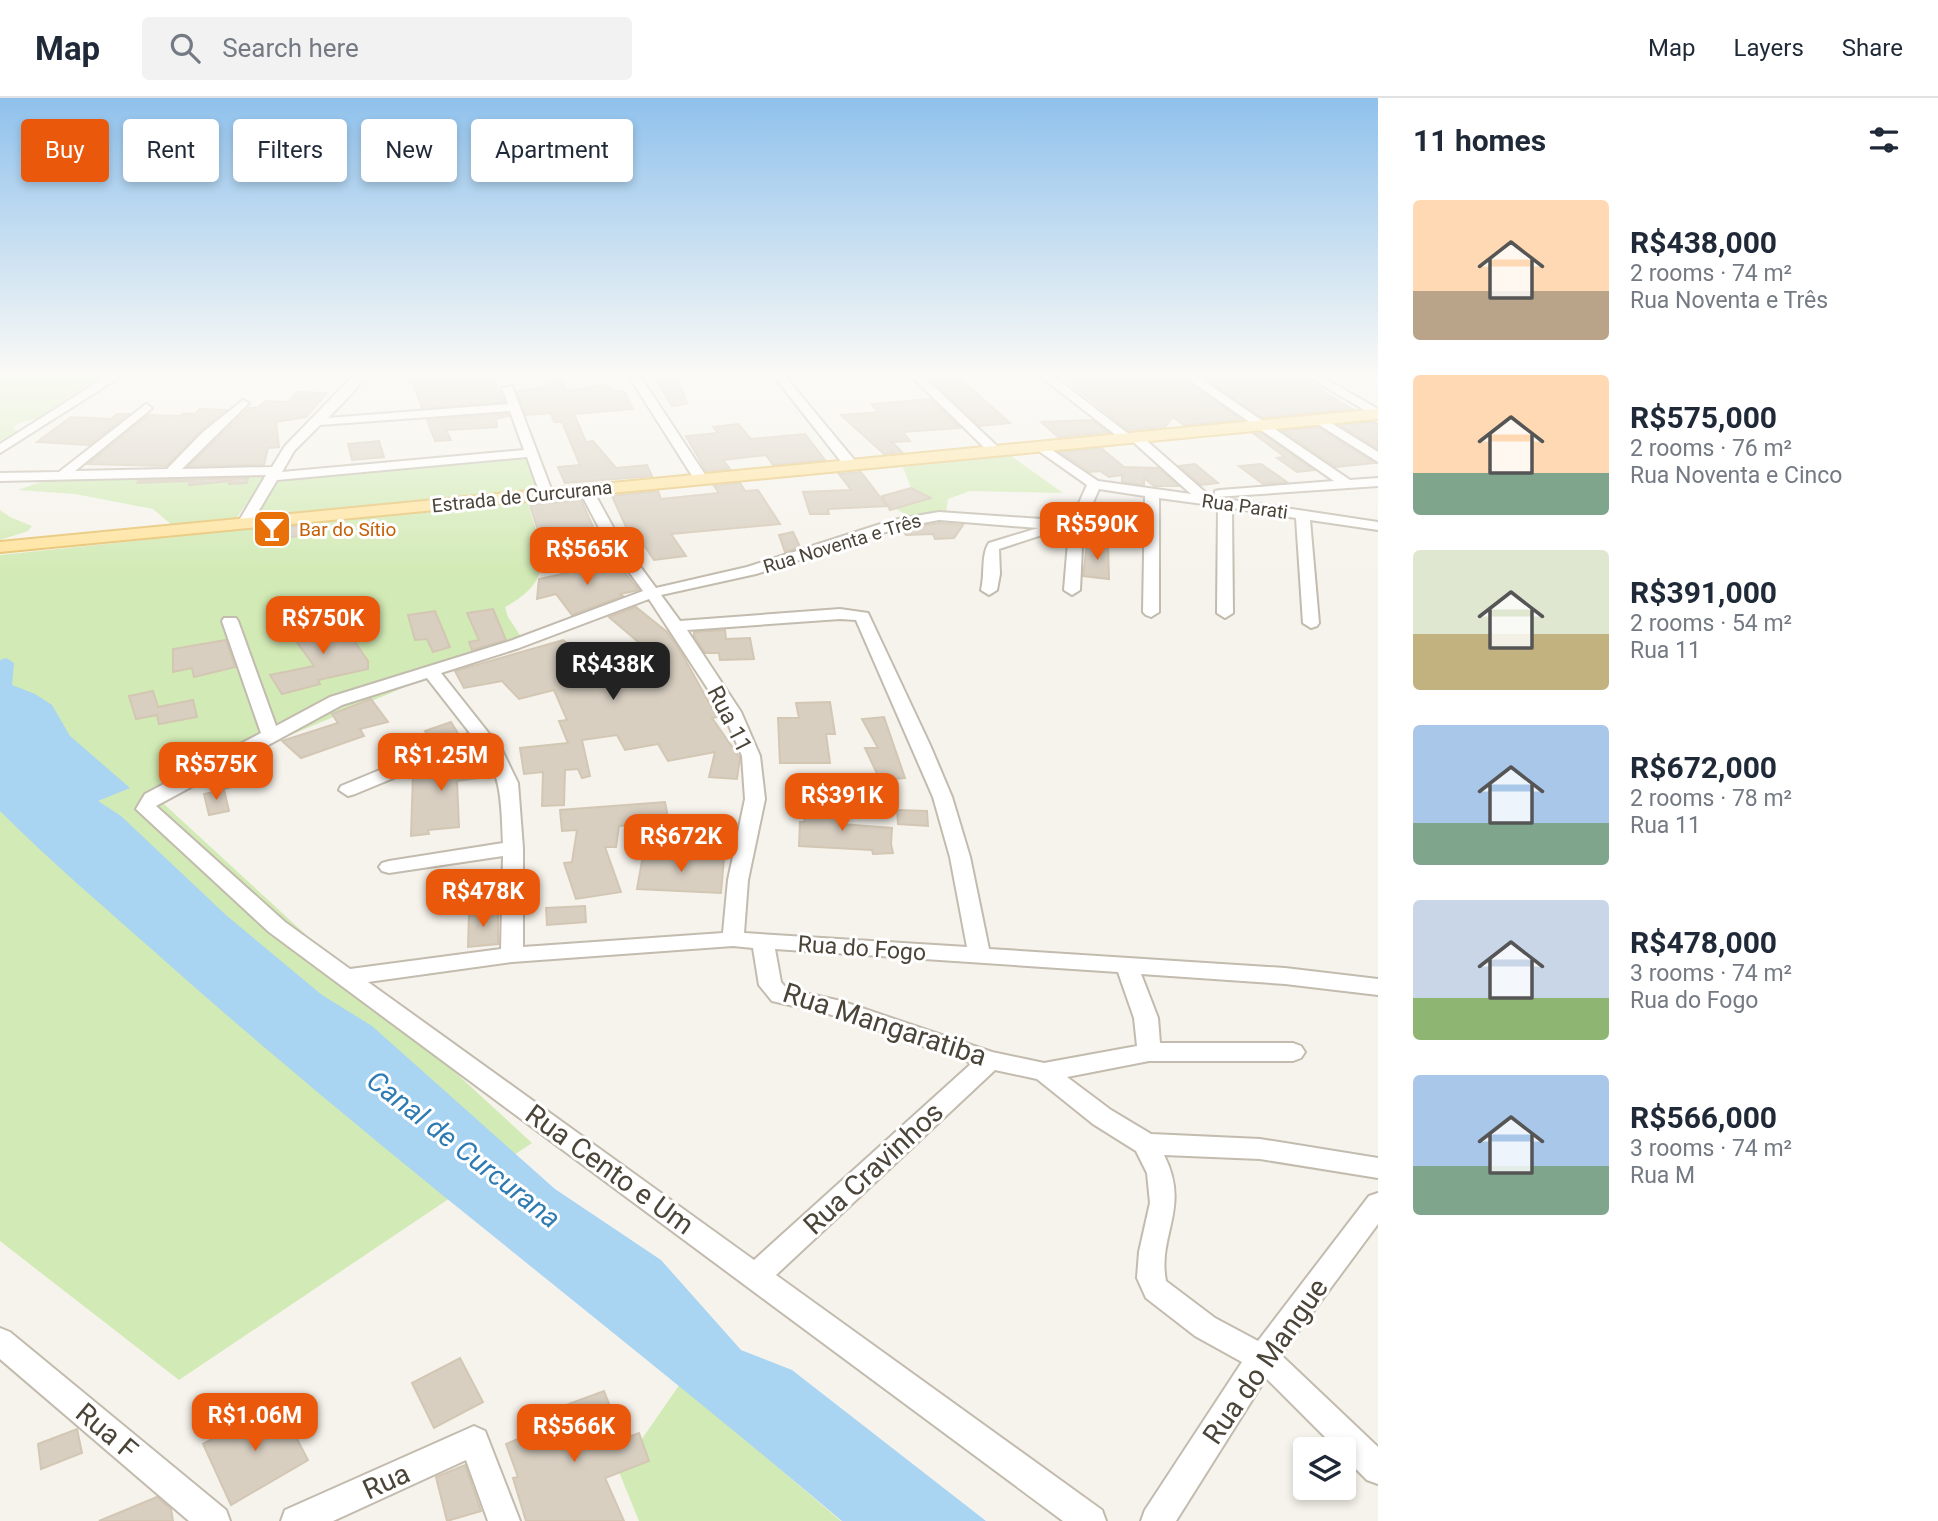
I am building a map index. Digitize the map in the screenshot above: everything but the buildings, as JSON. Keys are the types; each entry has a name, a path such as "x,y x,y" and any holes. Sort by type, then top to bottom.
{"main road":[{"name":"Estrada de Curcurana","path":"0,547 1086,441"}],"street":[{"path":"63,475 104,441"},
{"path":"172,472 201,441"},
{"path":"244,524 273,474 297,441"},
{"path":"528,441 546,494"},
{"path":"677,441 701,478"},
{"path":"832,441 851,465"},
{"path":"985,441 994,450"},
{"path":"1135,441 1200,495"},
{"path":"1285,441 1348,485"},
{"path":"1353,441 1378,458"},
{"name":"Rua Parati","path":"1040,446 1094,484 1378,526"},
{"path":"0,477 172,472 273,474 533,453"},
{"path":"1181,497 1378,482"},
{"path":"1072,590 1076,525 1094,484"},
{"name":"Rua 11","path":"586,491 612,539 676,626 732,712 751,756 755,799 738,880 733,939"},
{"path":"1151,612 1152,494"},
{"path":"1225,502 1225,613"},
{"path":"1303,514 1311,623"},
{"name":"Rua Noventa e Três","path":"147,802 270,734 337,701 513,645 652,593 723,579 898,523 923,518 939,516 1059,526 1076,525"},
{"path":"989,590 993,574 991,550 994,546 1059,526"},
{"path":"676,626 840,614 862,616 934,774 951,822 979,956"},
{"path":"230,621 270,734"},
{"path":"430,671 496,754 509,783 513,848 512,955"},
{"path":"348,790 481,736"},
{"name":"Rua Cento e Um","path":"147,802 146,809 277,927 1090,1521"},
{"path":"389,867 513,848"},
{"name":"Rua do Fogo","path":"346,977 512,955 733,939 1128,968 1285,976 1378,987"},
{"name":"Rua Mangaratiba","path":"763,941 771,985 780,995 833,1007 990,1060 1044,1072 1149,1052 1293,1052"},
{"path":"1128,968 1146,1018 1149,1052"},
{"name":"Rua Cravinhos","path":"756,1276 990,1060"},
{"name":"Rua Mangaratiba","path":"1044,1072 1102,1117 1146,1143 1260,1149 1378,1168"},
{"path":"1146,1143 1160,1173 1163,1203 1153,1252 1151,1278 1156,1289 1205,1327 1262,1358 1284,1375 1378,1469"},
{"name":"Rua do Mangue","path":"1157,1521 1262,1358 1378,1204"},
{"name":"Rua F","path":"0,1341 214,1521"},
{"name":"Rua","path":"297,1521 474,1441 504,1521"}],"green space":[{"path":"529,456 539,491 255,519 275,479"},
{"path":"1011,456 1063,493 970,491 948,499 946,513 911,517 896,509 930,498 911,488 903,467"},
{"path":"267,474 235,520 172,525 153,509 75,494 18,490 52,478"},
{"path":"527,500 540,547 540,573 522,596 505,607 508,617 522,638 152,793 532,1143 179,1380 0,1241 0,555"},
{"path":"0,510 32,526 28,531 0,540"},
{"path":"680,1384 841,1521 639,1521 619,1472"}],"water":[{"name":"Canal de Curcurana","path":"6,658 14,663 12,685 35,694 52,705 70,736 130,788 98,801 121,816 227,916 322,995 372,1026 555,1189 661,1260 741,1350 792,1370 986,1521 842,1521 324,1098 57,866 0,811 0,660"}],"place":[{"name":"Bar do Sítio","path":"272,529"}]}
